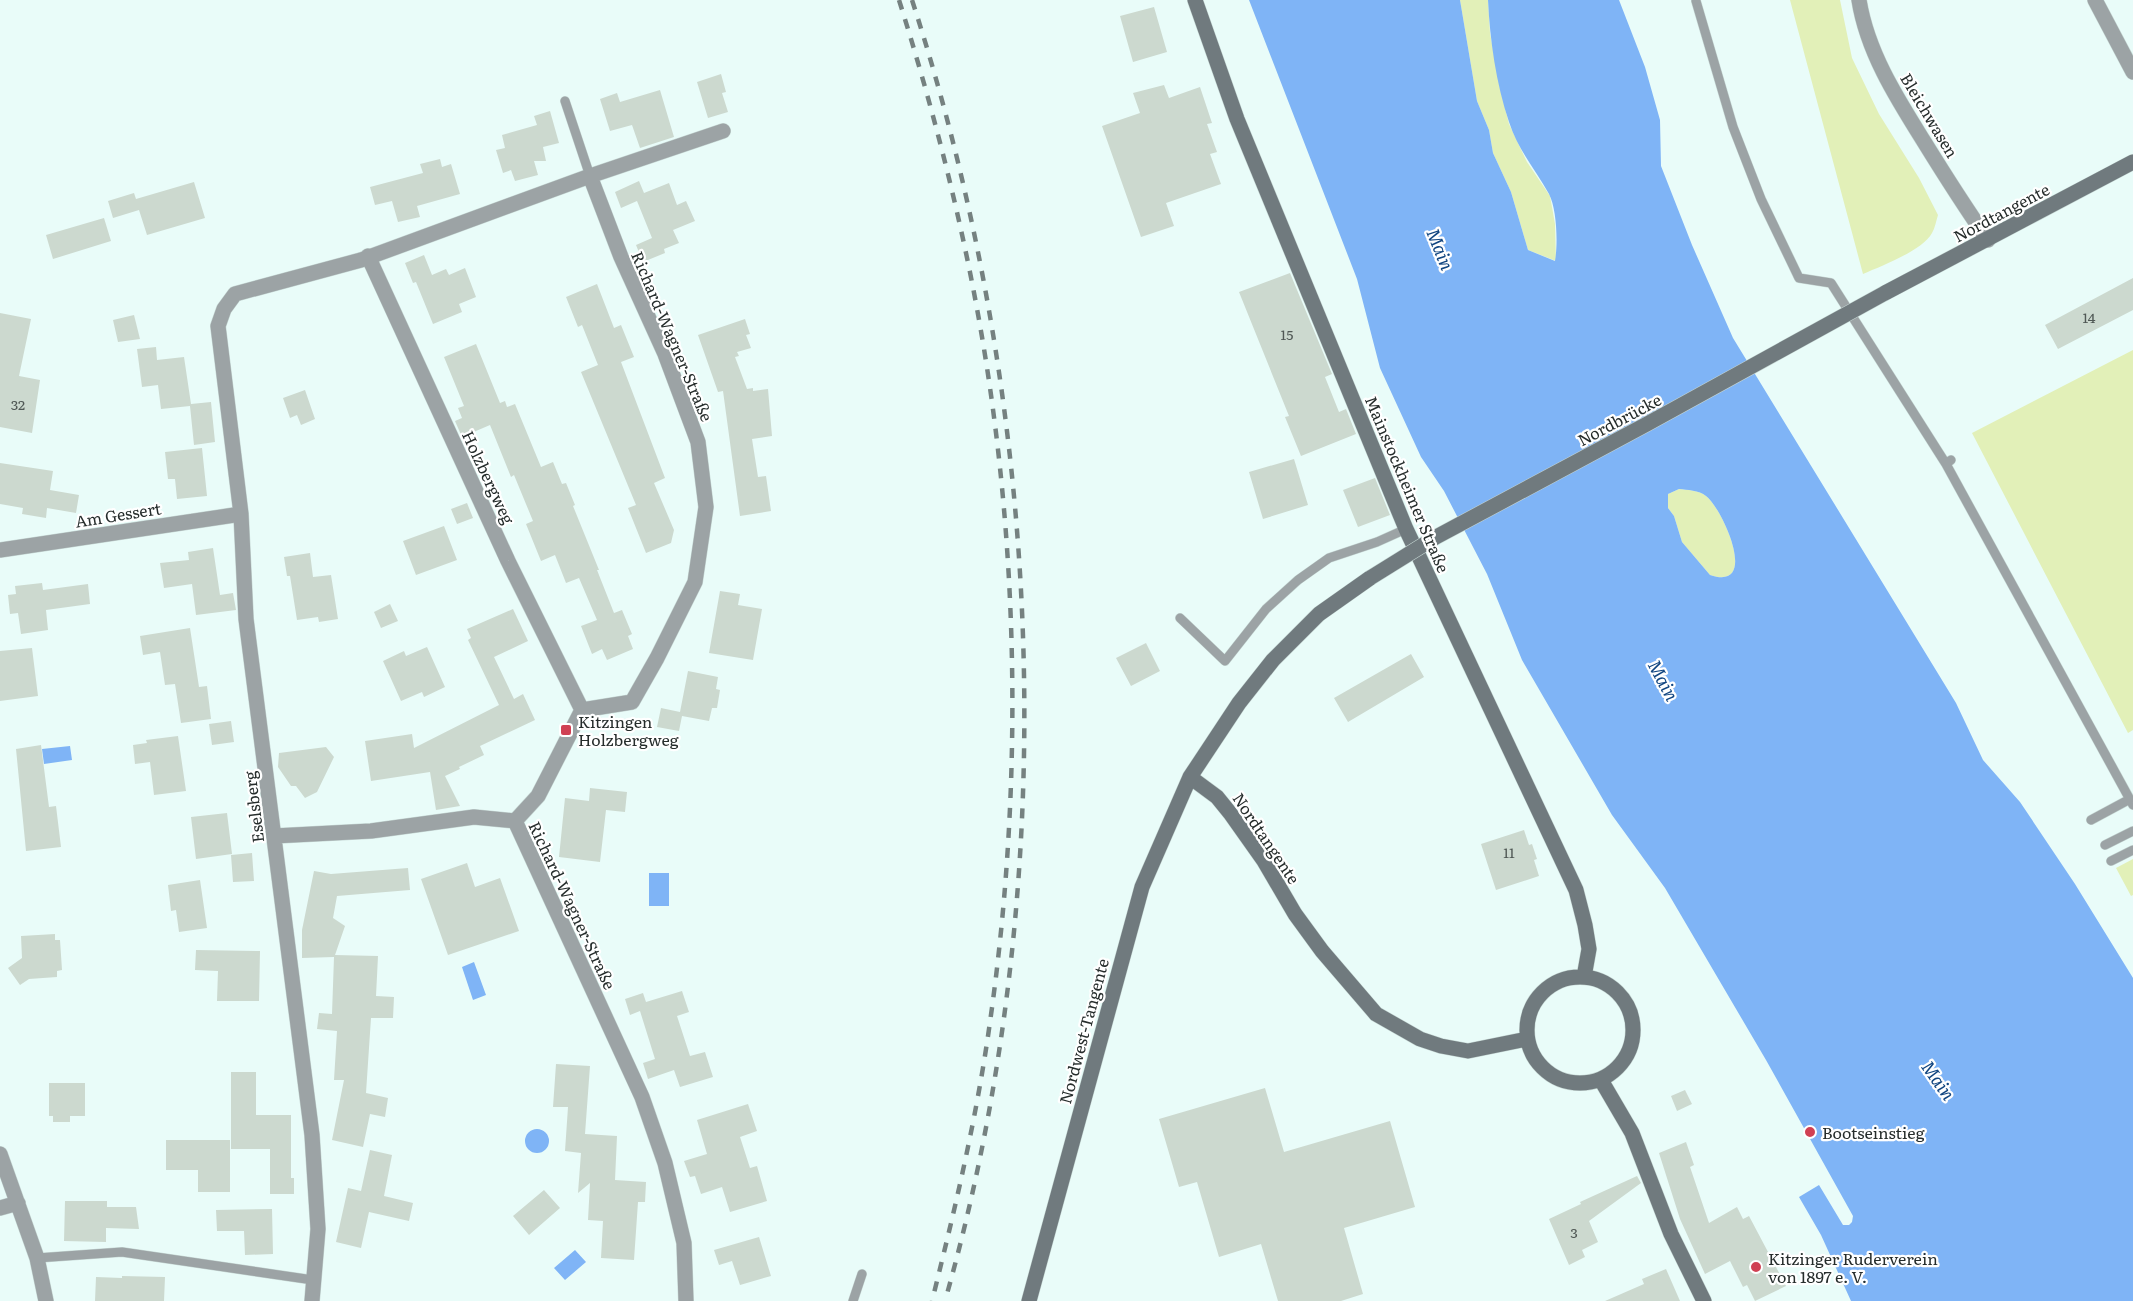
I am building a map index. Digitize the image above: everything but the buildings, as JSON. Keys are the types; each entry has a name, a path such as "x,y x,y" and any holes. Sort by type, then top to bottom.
{"main road":[{"name":"Mainstockheimer Straße","path":"1195,0 1237,119 1406,529 1576,890 1589,948 1584,977"},
{"name":"Nordtangente","path":"1885,293 2133,162"},
{"name":"Nordbrücke","path":"1190,777 1239,703 1274,660 1319,614 1370,578 1436,537 1885,293"},
{"name":"Nordtangente","path":"1190,777 1217,797 1230,813 1264,861 1295,914 1322,951 1376,1014 1420,1040 1441,1046 1468,1050 1527,1040"},
{"name":"Nordwest-Tangente","path":"1029,1301 1142,887 1190,777"},
{"path":"1584,977 1602,982 1626,1002 1633,1025 1633,1037 1624,1060 1610,1075 1601,1080 1580,1084 1562,1081 1545,1072 1535,1060 1527,1040 1528,1016 1539,996 1557,982 1584,977"},
{"path":"1601,1080 1632,1133 1671,1234 1704,1301"}],"street":[{"name":"Bleichwasen","path":"1859,0 1861,15 1871,45 1894,92 1961,202 1988,240"},
{"path":"2094,0 2133,71"},
{"path":"368,256 723,131"},
{"name":"Richard-Wagner-Straße","path":"590,176 621,257 665,354 698,442 706,507 695,582 632,702 582,710 538,796 515,821 642,1097 665,1162 684,1243 686,1301"},
{"name":"Eselsberg","path":"312,1301 318,1229 312,1135 246,619 241,514 218,326 224,309 235,294 368,256"},
{"name":"Holzbergweg","path":"368,256 508,561 582,710"},
{"name":"Am Gessert","path":"0,550 241,514"},
{"path":"274,837 371,831 474,817 515,821"},
{"path":"0,1154 37,1258 46,1301"},
{"path":"0,1208 18,1203"}],"lane":[{"path":"1696,1 1733,127 1761,199 1799,278 1830,283 1948,462 2131,802 2091,820"},
{"path":"565,101 590,176"},
{"path":"1180,618 1225,661 1266,609 1298,580 1329,558 1377,542 1406,529"},
{"path":"2105,845 2133,831"},
{"path":"2112,861 2133,850"},
{"path":"37,1258 122,1252 313,1280"},
{"path":"853,1301 862,1274"}],"green space":[{"path":"1460,0 1488,0 1490,33 1509,124 1527,162 1550,196 1555,224 1556,261 1528,250 1511,192 1493,153 1489,130 1477,101"},
{"path":"1790,0 1840,0 1852,58 1879,114 1919,178 1938,215 1932,233 1920,246 1863,274"},
{"path":"2133,350 2133,730 2128,733 1972,433"},
{"path":"1679,489 1703,494 1721,516 1733,547 1735,561 1733,572 1725,577 1710,575 1682,542 1674,516 1668,508 1668,494"},
{"path":"2133,859 2133,895 2131,896 2116,868"}],"water":[{"name":"Main","path":"1249,0 1460,0 1477,101 1489,130 1493,153 1511,192 1528,250 1555,261 1557,236 1552,200 1522,150 1509,122 1494,62 1488,0 1619,0 1645,67 1660,120 1661,166 1692,245 1733,338 1956,703 1983,760 2020,802 2075,884 2133,978 2133,1301 1851,1301 1821,1235 1799,1197 1819,1185 1843,1225 1849,1225 1853,1216 1766,1060 1665,888 1612,815 1522,660 1487,574 1444,491 1421,457 1380,368 1357,279","holes":["1679,489 1703,494 1721,516 1733,547 1735,561 1733,572 1725,577 1710,575 1682,542 1674,516 1668,508 1668,494"]},
{"path":"70,746 72,760 44,764 42,749"},
{"path":"649,873 669,873 669,906 649,906"},
{"path":"474,962 486,995 473,1000 462,967"},
{"path":"537,1129 542,1130 548,1136 548,1146 542,1152 537,1153 532,1152 526,1146 525,1141 526,1136 532,1130"},
{"path":"575,1250 586,1262 565,1280 554,1268"}],"railway":[{"path":"899,0 952,189 981,333 999,460 1011,620 1011,782 1000,942 979,1092 932,1301"},
{"path":"912,0 957,157 990,319 1013,483 1023,648 1022,814 1009,979 983,1142 945,1301"}],"place":[{"name":"Kitzingen Holzbergweg","path":"566,730"},
{"name":"Bootseinstieg","path":"1810,1132"},
{"name":"Kitzinger Ruderverein von 1897 e. V.","path":"1756,1267"}]}
